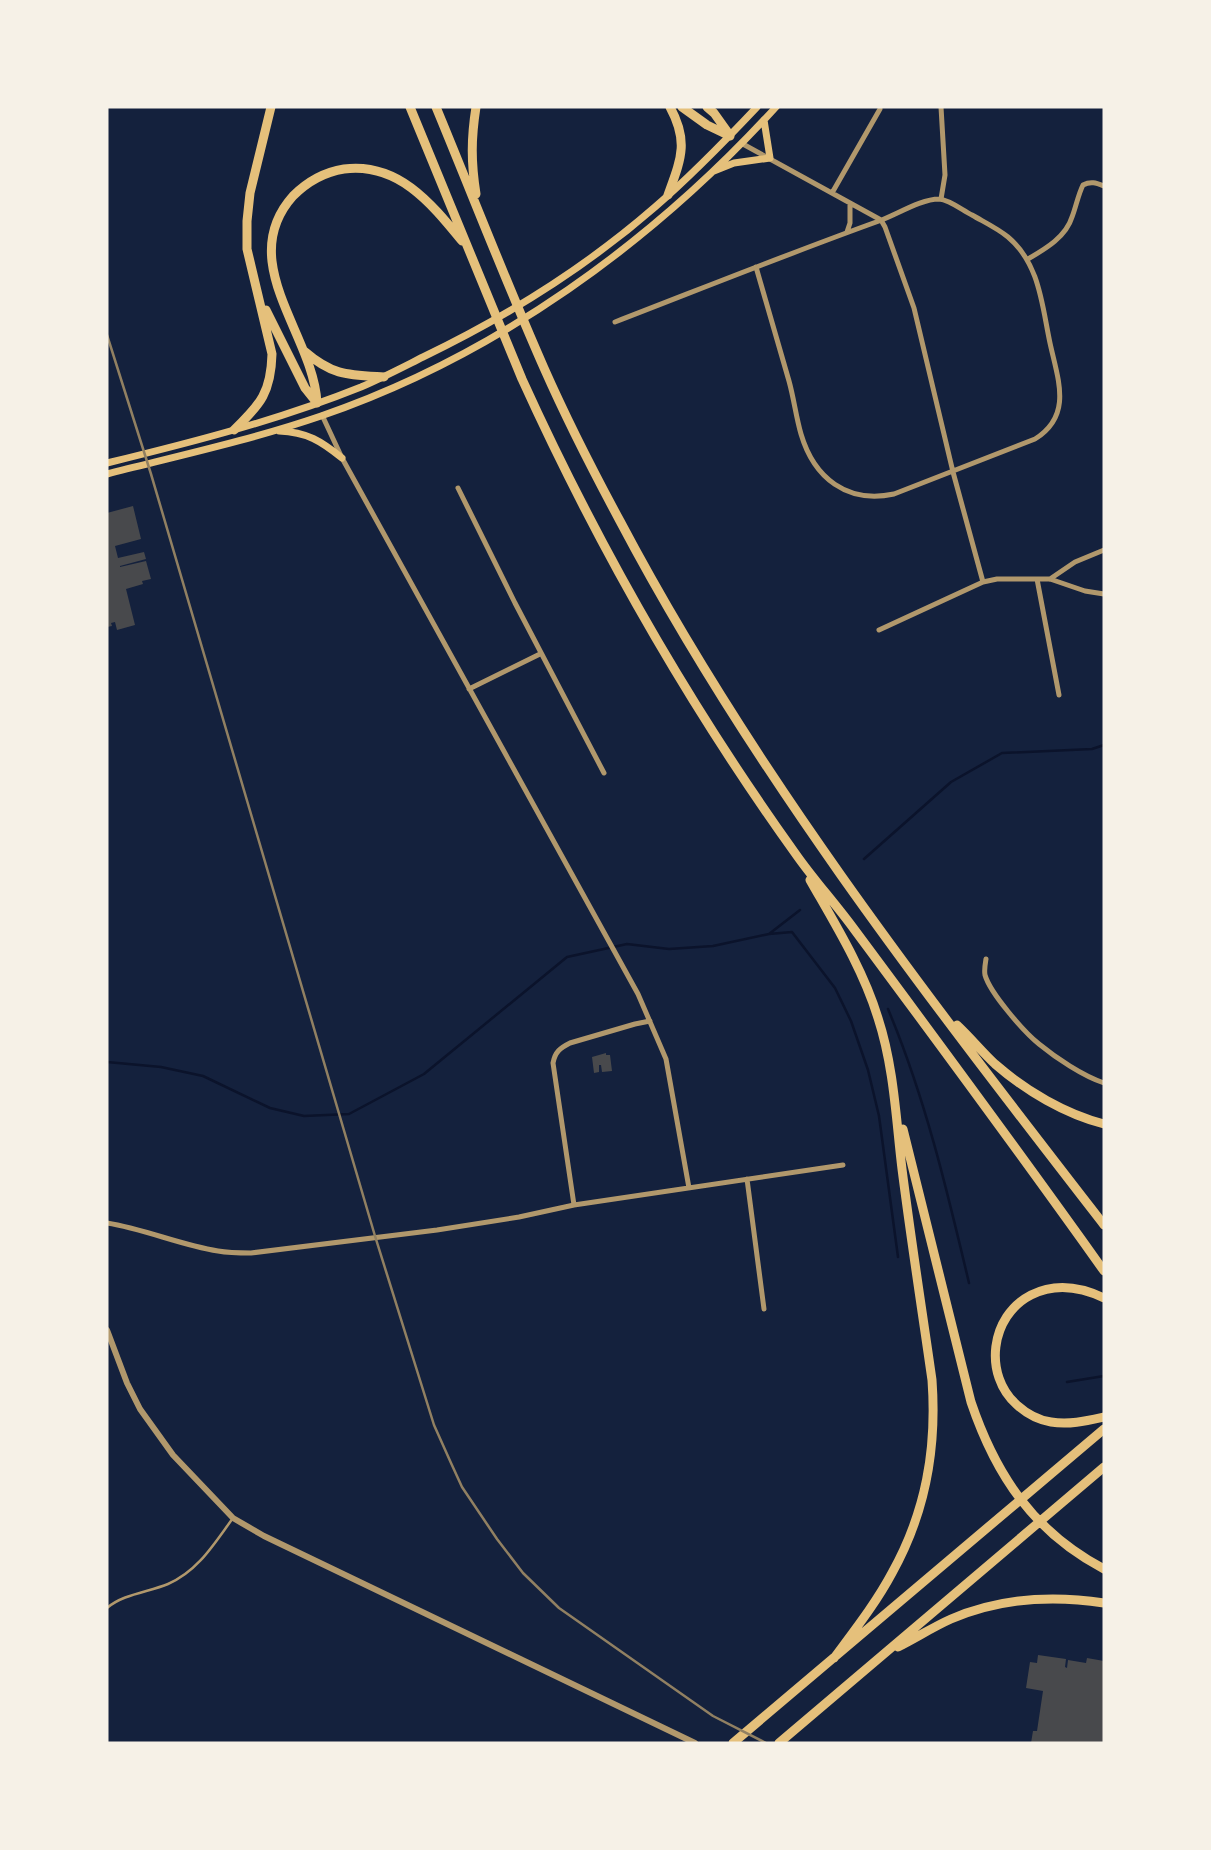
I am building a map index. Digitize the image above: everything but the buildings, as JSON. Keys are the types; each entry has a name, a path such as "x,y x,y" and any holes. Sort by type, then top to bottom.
{"highway":[{"path":"234,430 259,403 270,382 272,354 247,249 247,220 250,193 271,107"},
{"path":"410,107 531,400 605,548 706,719 795,854 863,978 883,1036 897,1111 971,1402 992,1456 1013,1491 1041,1524 1069,1548 1104,1569"},
{"path":"436,107 569,420 621,523 671,613 733,713 827,854 935,1002 1104,1224"},
{"path":"476,107 471,135 478,206"},
{"path":"668,195 680,162 682,144 679,124 670,107"},
{"path":"682,107 707,125 730,136"},
{"path":"707,107 730,136"},
{"path":"317,403 316,385 290,321 272,266 272,237 278,219 301,188 317,177 335,170 354,168 392,175 430,205 468,248"},
{"path":"260,299 305,388 317,403"},
{"path":"303,350 333,371 352,376 384,377"},
{"path":"795,854 852,925 1104,1271"},
{"path":"935,1002 995,1063 1018,1082 1067,1111 1104,1124"},
{"path":"835,1658 892,1574 904,1550 924,1494 932,1446 932,1380 901,1161 897,1111"},
{"path":"1104,1298 1070,1287 1032,1294 1005,1319 997,1337 995,1356 998,1376 1006,1392 1018,1406 1035,1417 1053,1422 1073,1423 1104,1417"},
{"path":"733,1743 1104,1429"},
{"path":"779,1743 1104,1467"},
{"path":"884,1654 950,1620 1005,1603 1034,1599 1104,1603"}],"main road":[{"path":"107,463 234,430 317,403 384,377 452,343 559,280 610,243 693,173 757,107"},
{"path":"107,474 322,415 402,383 495,336 565,292 665,215 776,107"},
{"path":"710,173 734,163 770,158 764,120"},
{"path":"730,136 741,142"},
{"path":"317,403 322,415"},
{"path":"271,431 307,435 325,444 342,458"}],"street":[{"path":"940,107 944,175 941,199"},
{"path":"832,193 880,109"},
{"path":"741,142 881,220 914,307 953,472 983,582"},
{"path":"1028,259 1066,230 1083,185 1097,183 1104,186"},
{"path":"615,322 756,267 881,220 929,200 941,199 1001,232 1028,259 1036,279 1059,382 1059,410 1050,427 1035,439 953,472 894,494 875,497 847,491 823,475 812,459 801,433 791,386 756,267"},
{"path":"848,232 850,203"},
{"path":"322,415 342,458 468,689 638,994 666,1059 689,1188"},
{"path":"458,488 540,654 604,774"},
{"path":"1050,579 1075,562 1104,550"},
{"path":"879,630 983,582 996,579 1050,579 1085,591 1104,594"},
{"path":"1037,579 1059,695"},
{"path":"468,689 540,654"},
{"path":"986,959 986,978 1026,1032 1072,1066 1104,1083"},
{"path":"574,1205 554,1057 561,1047 570,1043 650,1021"},
{"path":"107,1223 222,1252 251,1253 437,1230 574,1205 843,1165"},
{"path":"747,1179 764,1309"},
{"path":"107,1330 127,1383 155,1432 191,1476 233,1518 264,1536 695,1743"}],"lane":[{"path":"107,1608 119,1600 174,1581 193,1569 233,1518"}],"waterway":[{"path":"864,859 951,782 1002,753 1092,749 1104,745"},
{"path":"107,1062 161,1067 203,1076 270,1108 304,1116 349,1114 424,1074 567,957 627,944 669,949 713,946 769,934 800,910"},
{"path":"769,934 792,932 835,988 851,1021 868,1070 879,1116 898,1257"},
{"path":"888,1009 924,1110 969,1283"},
{"path":"1067,1382 1104,1376"}],"railway":[{"path":"107,335 151,474 375,1236 434,1425 462,1487 523,1573 559,1608 713,1716 766,1743"}]}
